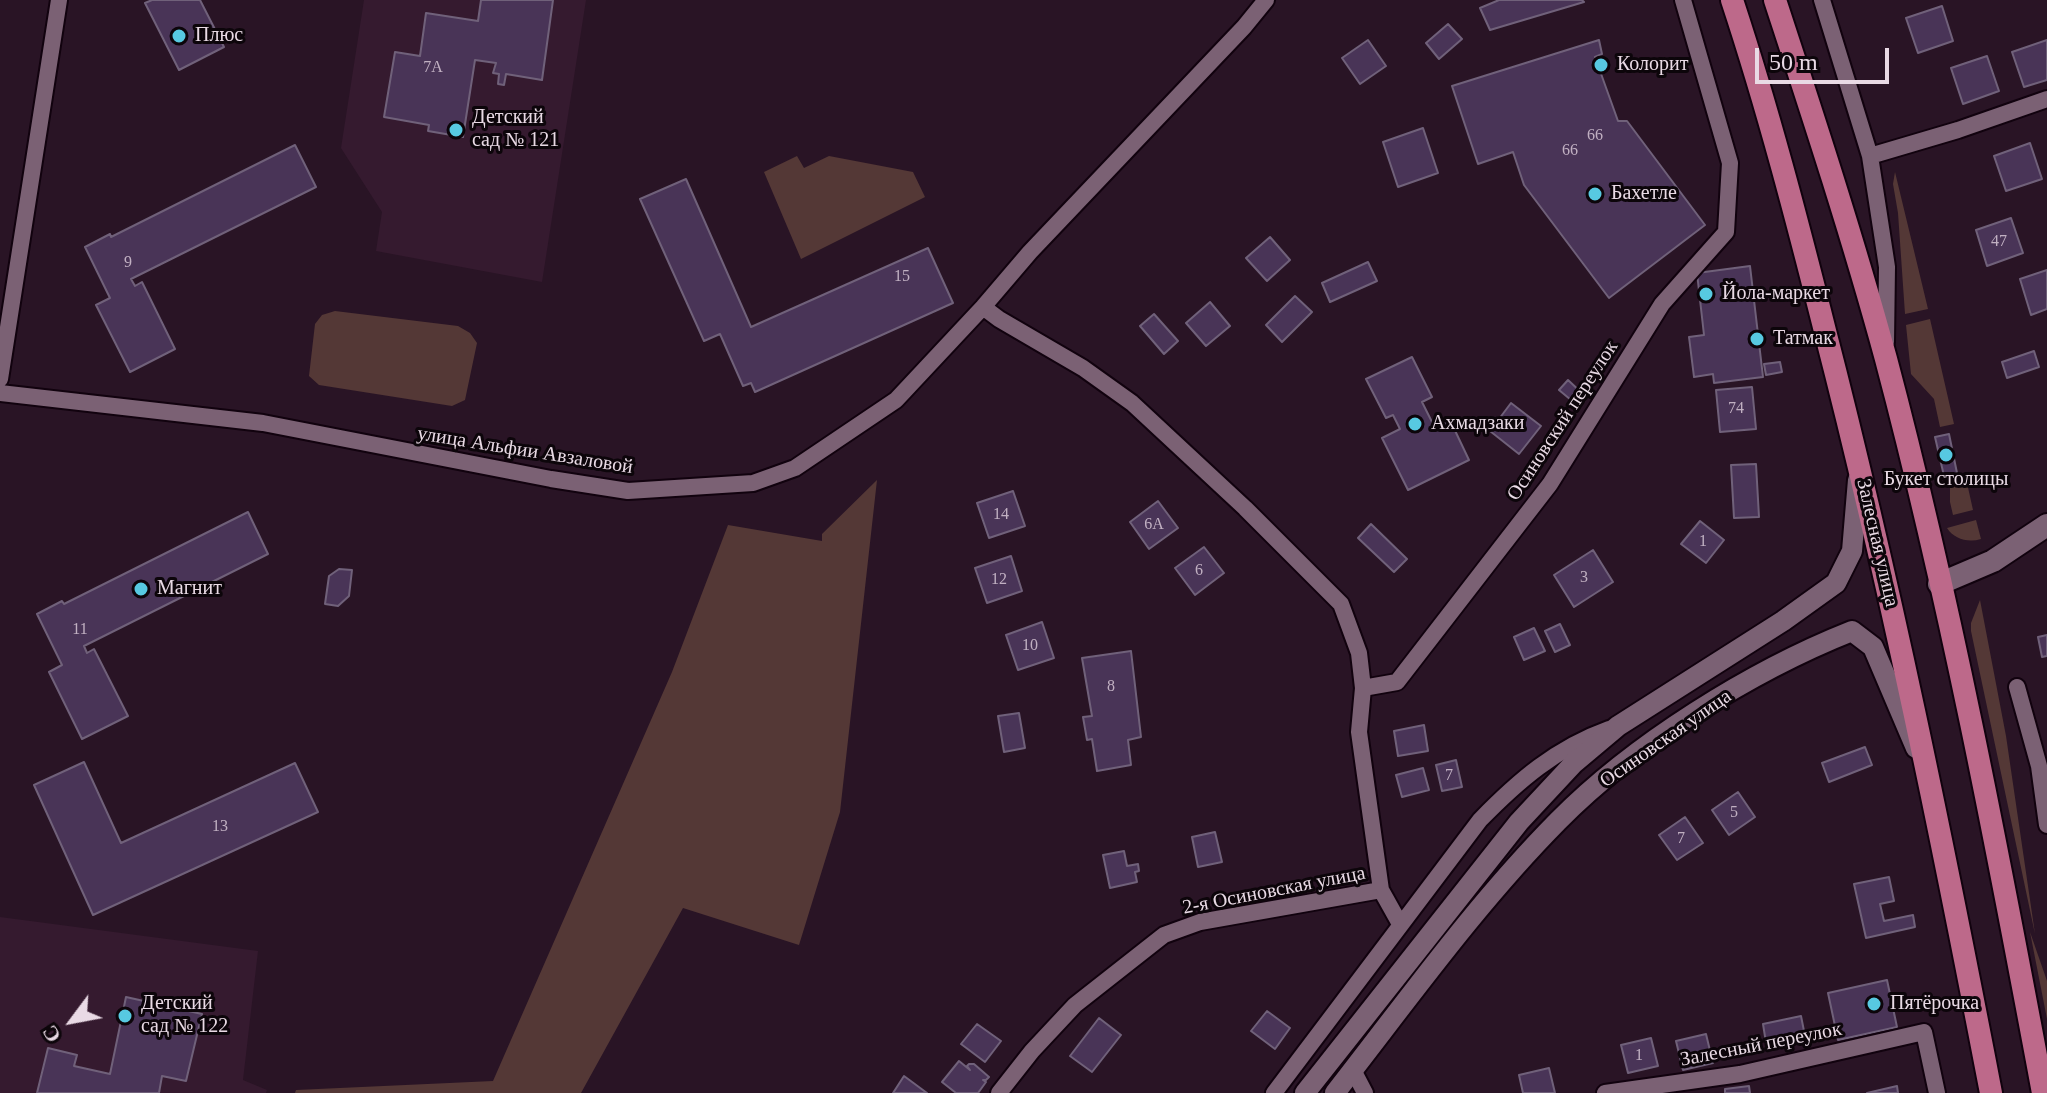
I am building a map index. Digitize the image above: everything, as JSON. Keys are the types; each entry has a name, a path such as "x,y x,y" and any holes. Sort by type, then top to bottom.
{"main road":[{"name":"Залесная улица","path":"1732,0 1778,148 1858,460 1931,785 1991,1093"},
{"path":"1775,0 1843,206 1886,361 1998,855 2043,1093"},
{"path":"1939,584 1993,561 2047,525"}],"street":[{"path":"0,379 59,0"},
{"name":"улица Альфии Авзаловой","path":"0,393 263,423 628,491 753,483 795,468 896,400 1266,0"},
{"name":"Осиновский переулок","path":"1363,688 1397,682 1550,484 1662,304 1726,232 1730,163 1683,0"},
{"path":"1822,0 1870,156 1887,267 1886,361"},
{"path":"1870,156 2047,99"},
{"path":"983,307 1083,368 1132,403 1341,604 1359,653 1363,688 1359,732 1381,890 1400,924"},
{"name":"Осиновская улица","path":"1305,1093 1519,822 1574,763 1618,726 1783,621 1836,583 1852,551 1856,527 1858,460"},
{"name":"Осиновская улица","path":"1335,1093 1456,936 1510,871 1559,820 1641,750 1800,653 1852,631 1873,647 1931,785"},
{"path":"2017,687 2043,765 2047,825"},
{"path":"1274,1093 1480,820 1516,783 1551,756 1582,739 1618,726"},
{"name":"2-я Осиновская улица","path":"999,1093 1032,1051 1075,1005 1164,935 1200,922 1381,890"},
{"name":"Залесный переулок","path":"1605,1093 1740,1074 1924,1032 1937,1093"},
{"path":"1353,1070 1365,1093"}],"shaded area":[{"name":"Детский сад № 121","path":"364,0 586,0 542,282 376,251 382,212 341,148"},
{"path":"797,156 804,168 829,156 913,172 925,197 801,259 764,172"},
{"path":"1895,172 1928,309 1905,314 1893,184"},
{"path":"335,311 458,326 470,333 477,343 465,400 452,406 319,385 309,376 315,324 322,315"},
{"path":"1930,319 1954,424 1940,427 1934,399 1911,374 1906,325"},
{"path":"1965,474 1973,510 1953,515 1950,477"},
{"path":"877,480 840,812 799,945 683,908 581,1093 295,1093 296,1090 493,1081 672,672 728,525 822,541 822,534"},
{"path":"1976,520 1981,539 1962,539 1947,528"},
{"path":"1980,600 2006,736 2035,934 1971,631"},
{"name":"Детский сад № 122","path":"0,917 258,951 243,1080 267,1090 266,1093 0,1093"},
{"path":"2030,932 2047,981 2047,1019"}],"building":[{"path":"152,0 200,0 224,47 179,70 145,3"},
{"path":"481,0 553,0 542,80 506,74 504,85 498,84 499,74 493,73 496,63 475,60 463,137 428,131 429,125 384,117 395,52 420,56 426,13 478,21"},
{"path":"1499,0 1584,2 1490,30 1480,8"},
{"path":"1942,6 1953,41 1918,53 1906,18"},
{"path":"1448,24 1462,39 1439,59 1426,43"},
{"path":"1368,40 1386,66 1360,84 1342,58"},
{"path":"1599,40 1602,54 1595,57 1618,121 1627,121 1705,225 1609,298 1524,185 1513,152 1478,164 1452,86"},
{"path":"2047,40 2047,80 2024,87 2012,52"},
{"path":"1987,56 1999,91 1963,104 1951,68"},
{"path":"1423,128 1438,173 1398,187 1383,142"},
{"path":"2030,143 2042,179 2006,191 1994,156"},
{"path":"295,145 316,187 131,279 135,286 142,282 175,349 130,372 96,305 110,298 85,247"},
{"path":"686,179 751,327 928,248 953,303 755,392 751,383 743,386 720,334 704,341 640,199"},
{"path":"2011,218 2023,253 1987,266 1976,230"},
{"path":"1270,237 1290,260 1267,281 1246,258"},
{"path":"1368,262 1377,281 1330,302 1322,283"},
{"path":"1750,266 1763,377 1714,383 1713,374 1694,377 1689,337 1704,335 1697,273"},
{"path":"2047,270 2047,309 2031,315 2020,279"},
{"path":"1295,296 1312,312 1282,342 1266,325"},
{"path":"1210,302 1230,326 1206,346 1186,323"},
{"path":"1154,314 1178,341 1164,354 1140,326"},
{"path":"2034,351 2039,367 2007,378 2002,362"},
{"name":"Ахмадзаки","path":"1412,357 1432,397 1422,402 1435,428 1450,420 1469,460 1408,490 1382,438 1400,429 1393,415 1386,418 1366,379"},
{"path":"1780,362 1782,372 1766,375 1764,364"},
{"path":"1568,380 1585,396 1577,405 1559,390"},
{"path":"1752,387 1756,429 1720,432 1716,390"},
{"path":"1511,403 1541,426 1519,454 1490,431"},
{"name":"Букет столицы","path":"1949,434 1957,473 1944,476 1935,437"},
{"path":"1756,464 1759,517 1734,518 1731,465"},
{"path":"1013,491 1025,526 989,538 977,503"},
{"path":"1158,501 1178,528 1149,549 1130,522"},
{"path":"248,512 268,554 84,646 87,653 94,649 128,716 82,739 49,672 62,665 37,614 62,601 64,604"},
{"path":"1700,521 1724,540 1706,563 1681,544"},
{"path":"1371,524 1407,559 1394,572 1358,538"},
{"path":"1204,547 1224,573 1195,595 1175,568"},
{"path":"1593,550 1613,582 1574,607 1554,575"},
{"path":"1011,556 1022,591 987,603 975,568"},
{"path":"339,569 352,570 349,596 338,606 325,604 329,576"},
{"path":"1042,622 1054,658 1018,670 1006,635"},
{"path":"1560,624 1570,645 1555,652 1545,631"},
{"path":"1534,628 1545,651 1524,660 1514,637"},
{"path":"2047,635 2047,656 2042,657 2038,637"},
{"path":"1131,651 1141,737 1128,740 1131,765 1097,771 1092,739 1087,740 1083,717 1092,716 1082,658"},
{"path":"1019,713 1025,748 1004,752 998,716"},
{"path":"1424,725 1428,751 1398,756 1394,731"},
{"path":"1865,747 1872,765 1829,782 1822,763"},
{"path":"1456,760 1462,787 1442,791 1436,765"},
{"path":"84,762 121,843 295,763 318,812 93,915 34,785"},
{"path":"1423,768 1429,790 1402,797 1396,775"},
{"path":"1738,792 1755,817 1729,835 1712,810"},
{"path":"1685,817 1703,843 1677,860 1659,835"},
{"path":"1215,832 1222,862 1198,867 1192,837"},
{"path":"1124,851 1127,866 1138,864 1139,871 1135,872 1137,882 1110,888 1103,855"},
{"path":"1889,877 1894,901 1880,904 1884,921 1913,915 1915,927 1866,938 1854,884"},
{"path":"1887,980 1897,1027 1838,1040 1828,993"},
{"path":"126,997 202,1014 186,1081 162,1076 159,1093 37,1093 48,1048 77,1055 74,1066 110,1074"},
{"path":"1267,1011 1290,1028 1275,1049 1251,1031"},
{"path":"1801,1016 1806,1041 1767,1049 1763,1024"},
{"path":"1099,1018 1121,1035 1092,1072 1070,1056"},
{"path":"977,1024 1001,1041 985,1062 961,1044"},
{"path":"1706,1034 1713,1063 1683,1070 1676,1041"},
{"path":"1651,1038 1658,1066 1628,1073 1621,1045"},
{"path":"959,1061 970,1070 967,1066 974,1064 989,1077 983,1080 986,1082 978,1093 956,1093 942,1082"},
{"path":"1549,1068 1555,1093 1523,1093 1519,1075"},
{"path":"904,1076 927,1093 893,1093"},
{"path":"1749,1086 1750,1093 1725,1093 1725,1089"},
{"path":"1897,1086 1898,1093 1867,1093"}],"place":[{"name":"Плюс","path":"179,36"},
{"name":"Колорит","path":"1601,65"},
{"name":"Детский сад № 121","path":"456,130"},
{"name":"Бахетле","path":"1595,194"},
{"name":"Йола-маркет","path":"1706,294"},
{"name":"Татмак","path":"1757,339"},
{"name":"Ахмадзаки","path":"1415,424"},
{"name":"Букет столицы","path":"1946,455"},
{"name":"Магнит","path":"141,589"},
{"name":"Пятёрочка","path":"1874,1004"},
{"name":"Детский сад № 122","path":"125,1016"}]}
